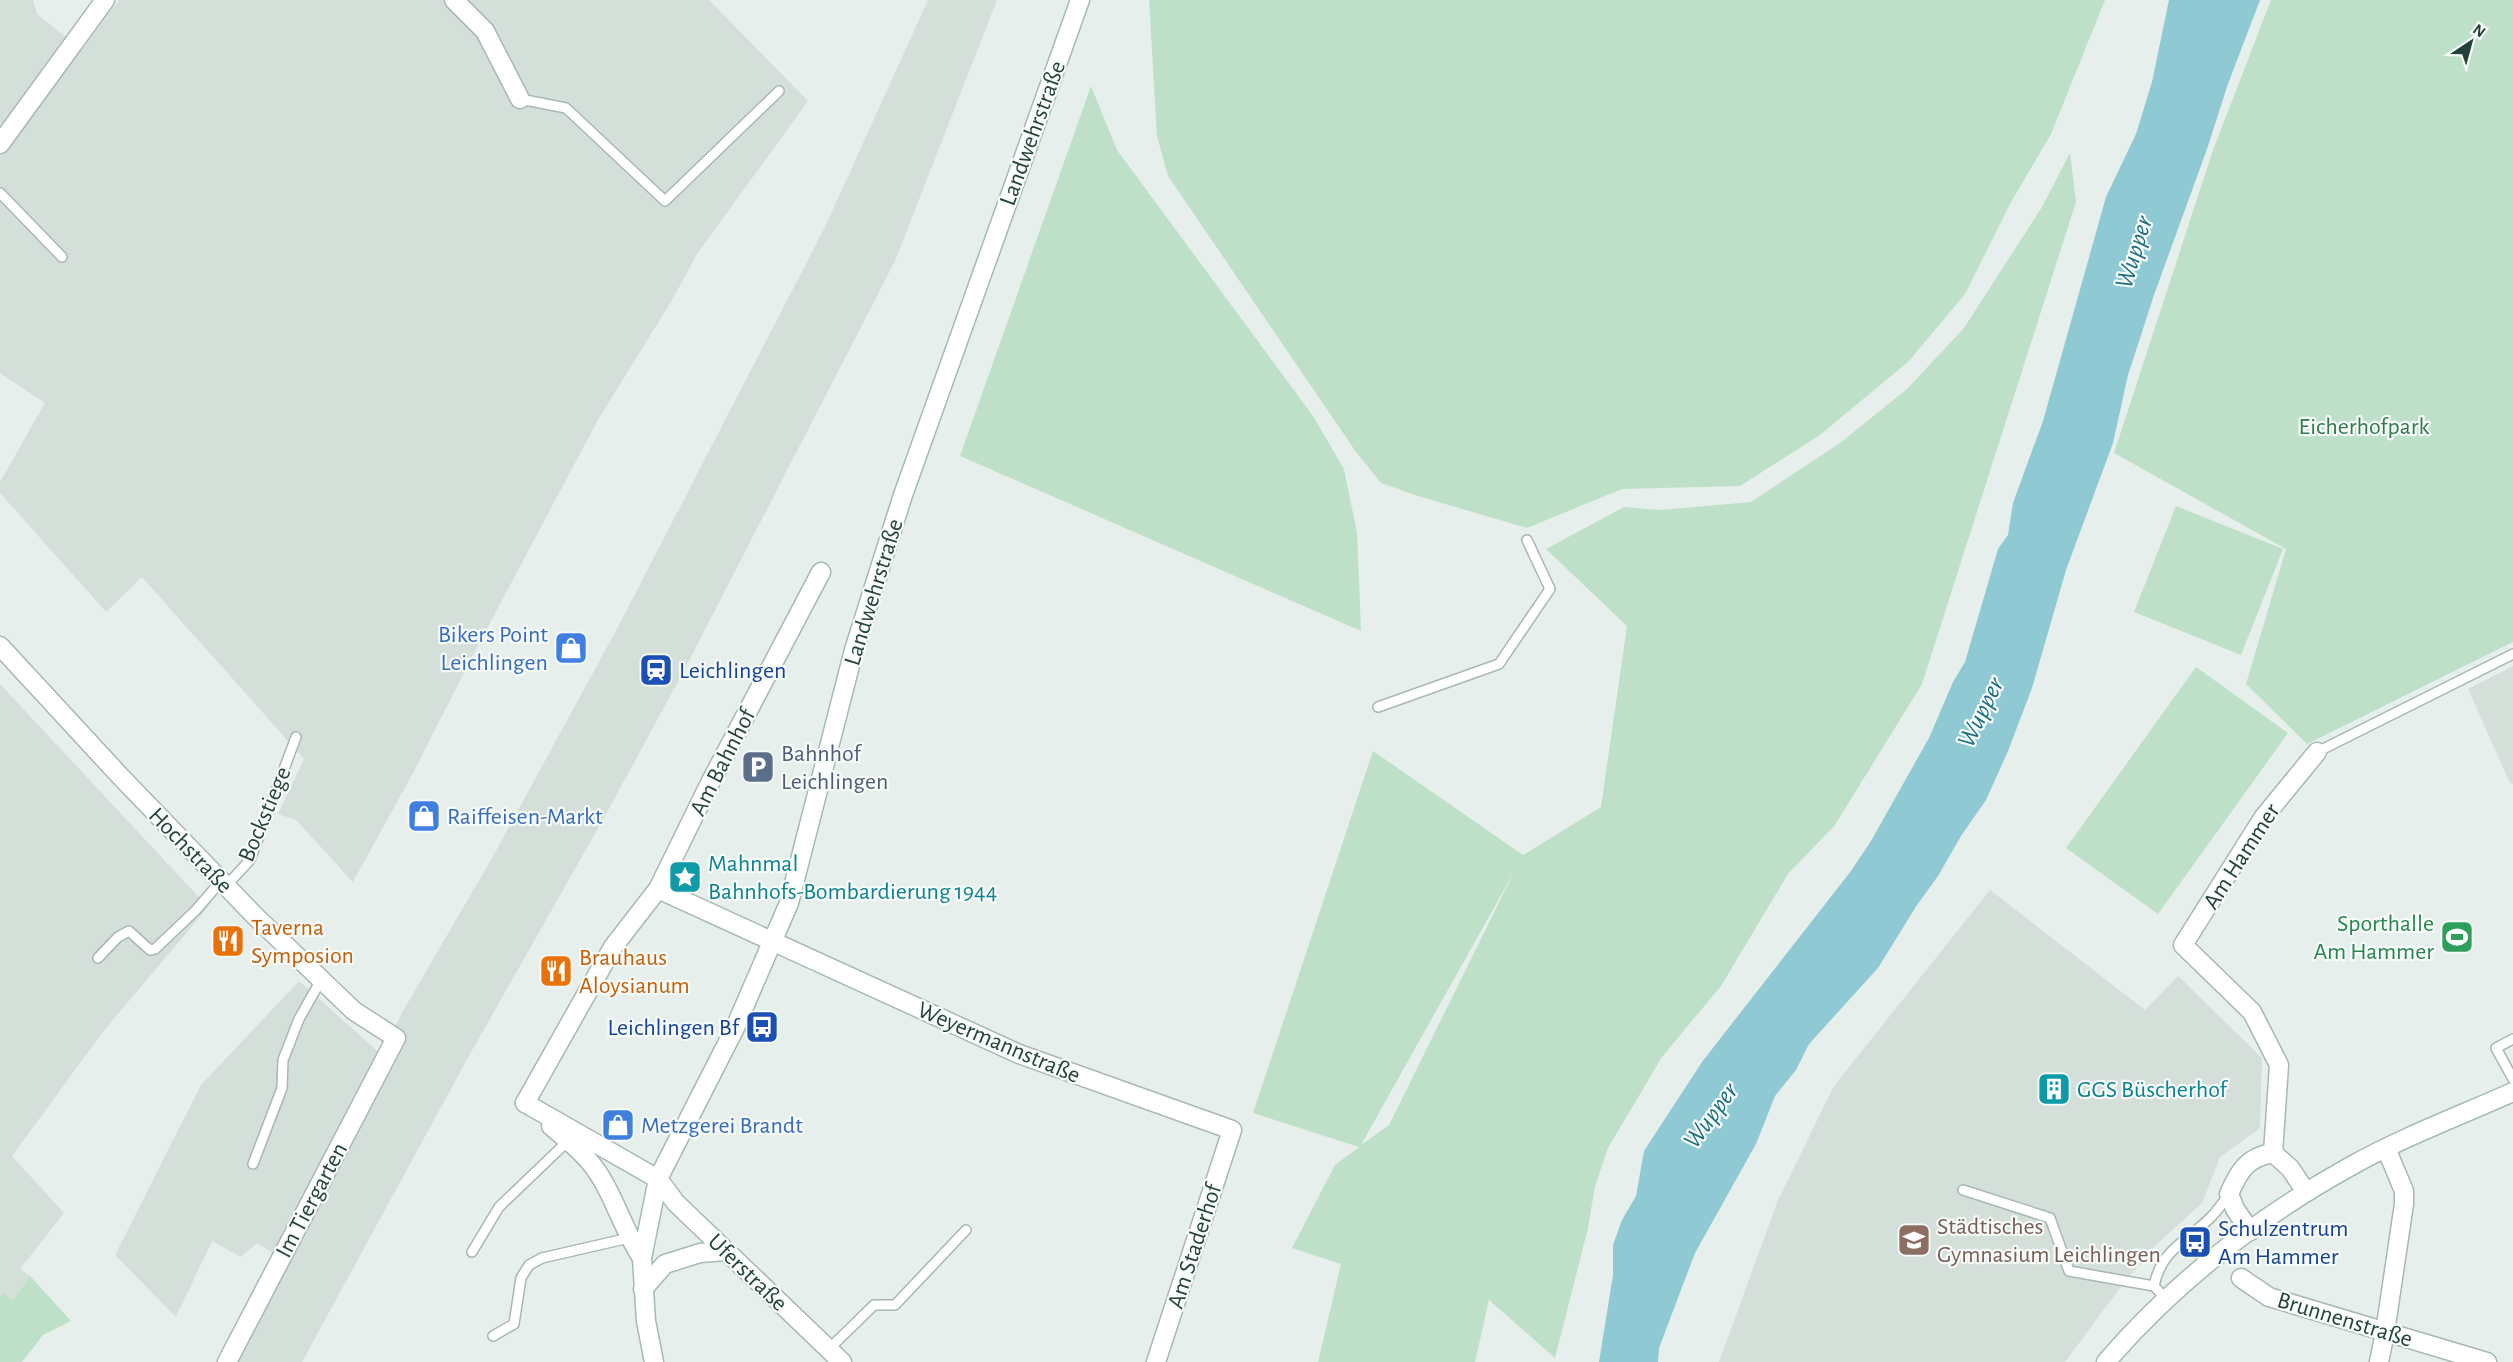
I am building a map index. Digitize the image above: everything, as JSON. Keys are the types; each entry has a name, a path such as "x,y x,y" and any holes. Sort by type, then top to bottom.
{"street":[{"path":"0,144 105,0"},
{"path":"454,0 485,31 520,99"},
{"name":"Landwehrstraße","path":"642,1258 658,1179 734,1030 789,903 854,650 903,495 1080,0"},
{"name":"Am Bahnhof","path":"572,1136 525,1103 613,947 658,889 710,783 821,572"},
{"name":"Hochstraße","path":"0,646 223,884 354,1011 396,1038"},
{"name":"Am Hammer","path":"2273,1152 2278,1065 2252,1012 2183,945 2263,818 2317,752"},
{"path":"658,889 772,942"},
{"name":"Weyermannstraße","path":"772,942 1019,1054 1232,1130"},
{"name":"Im Tiergarten","path":"226,1362 396,1038"},
{"path":"2106,1362 2160,1293 2306,1192 2386,1148 2513,1092"},
{"name":"Am Staderhof","path":"1156,1362 1232,1130"},
{"path":"572,1136 658,1179"},
{"path":"572,1136 608,1190 629,1238 642,1258 646,1321 654,1362"},
{"path":"2379,1362 2404,1191 2386,1148"},
{"path":"2250,1230 2235,1209 2229,1194 2242,1167 2251,1160 2273,1152 2290,1168 2306,1192"},
{"name":"Uferstraße","path":"658,1179 676,1203 842,1362"},
{"path":"644,1289 665,1264 700,1253 725,1251"},
{"name":"Brunnenstraße","path":"2241,1278 2269,1298 2487,1362"}],"lane":[{"path":"520,99 566,108 665,201 779,91"},
{"path":"0,193 62,257"},
{"path":"1378,707 1499,664 1550,589 1527,540"},
{"name":"Am Hammer","path":"2317,752 2513,654"},
{"name":"Bockstiege","path":"98,958 118,937 129,931 150,950 155,950 250,860 296,737"},
{"path":"253,1164 282,1088 283,1060 299,1019 321,980"},
{"path":"2513,1039 2496,1048 2513,1079"},
{"path":"472,1252 499,1207 572,1136"},
{"path":"1963,1190 2050,1218 2069,1271 2160,1293 2156,1272 2167,1254 2212,1216 2229,1194"},
{"path":"828,1349 874,1305 895,1305 966,1230"},
{"path":"493,1336 514,1323 521,1278 529,1265 542,1258 629,1238"}],"shaded area":[{"path":"0,0 33,0 37,14 82,50 119,0 709,0 808,101 697,254 671,302 599,418 414,771 353,882 296,820 278,814 304,759 142,577 106,612 0,493 0,482 45,403 0,373"},
{"path":"928,0 997,0 895,261 680,678 605,816 470,1054 302,1362 237,1362 375,1068 273,1253 257,1243 241,1257 212,1241 176,1317 115,1255 201,1085 299,981 382,1055 403,1011 492,858 618,627 825,227"},
{"path":"2513,666 2513,784 2510,783 2468,689"},
{"path":"0,684 208,907 102,1033 12,1156 64,1213 20,1269 30,1276 13,1300 3,1293 0,1297"},
{"path":"1990,890 2145,1010 2178,976 2262,1058 2260,1128 2220,1157 2202,1203 2153,1248 2125,1281 2065,1362 1719,1362 1778,1200 1834,1086"}],"green space":[{"path":"1149,0 2105,0 2051,134 2010,204 1965,294 1908,362 1820,435 1740,486 1622,489 1527,528 1381,483 1356,452 1168,176 1157,136"},
{"name":"Eicherhofpark","path":"2271,0 2513,0 2513,642 2307,744 2246,684 2286,549 2114,453 2213,150"},
{"path":"1091,86 1117,150 1313,416 1344,469 1357,533 1361,631 960,456"},
{"path":"2070,153 2076,202 1922,684 1835,825 1788,874 1721,986 1662,1057 1608,1148 1595,1186 1588,1228 1555,1358 1489,1300 1475,1362 1318,1362 1341,1264 1292,1248 1335,1165 1359,1147 1253,1113 1373,751 1523,855 1601,807 1627,626 1546,549 1624,507 1660,510 1751,502 1840,443 1907,389 1964,328 2042,207","holes":["1514,872 1389,1125 1361,1145"]},
{"path":"2176,506 2283,549 2241,655 2134,612"},
{"path":"2196,667 2288,733 2158,914 2066,848"},
{"path":"30,1276 71,1321 43,1335 22,1362 0,1362 0,1297 3,1293 13,1300"}],"water":[{"name":"Wupper","path":"2169,0 2260,0 2154,295 2128,375 2113,443 2066,570 2032,688 2008,751 1986,800 1878,968 1809,1044 1796,1070 1775,1096 1756,1144 1695,1253 1659,1348 1658,1362 1599,1362 1613,1275 1613,1245 1622,1220 1636,1196 1644,1151 1702,1062 1851,871 1871,841 1929,738 1953,682 1965,662 1998,549 2008,535 2013,503 2043,421 2106,197 2136,134 2152,82"}],"place":[{"name":"Bikers Point Leichlingen","path":"571,648"},
{"name":"Leichlingen","path":"656,670"},
{"name":"Bahnhof Leichlingen","path":"758,767"},
{"name":"Raiffeisen-Markt","path":"424,816"},
{"name":"Mahnmal Bahnhofs-Bombardierung 1944","path":"685,877"},
{"name":"Sporthalle Am Hammer","path":"2457,937"},
{"name":"Taverna Symposion","path":"228,941"},
{"name":"Brauhaus Aloysianum","path":"556,971"},
{"name":"Leichlingen Bf","path":"762,1027"},
{"name":"GGS Büscherhof","path":"2054,1089"},
{"name":"Metzgerei Brandt","path":"618,1125"},
{"name":"Städtisches Gymnasium Leichlingen","path":"1914,1240"},
{"name":"Schulzentrum Am Hammer","path":"2195,1242"}]}
